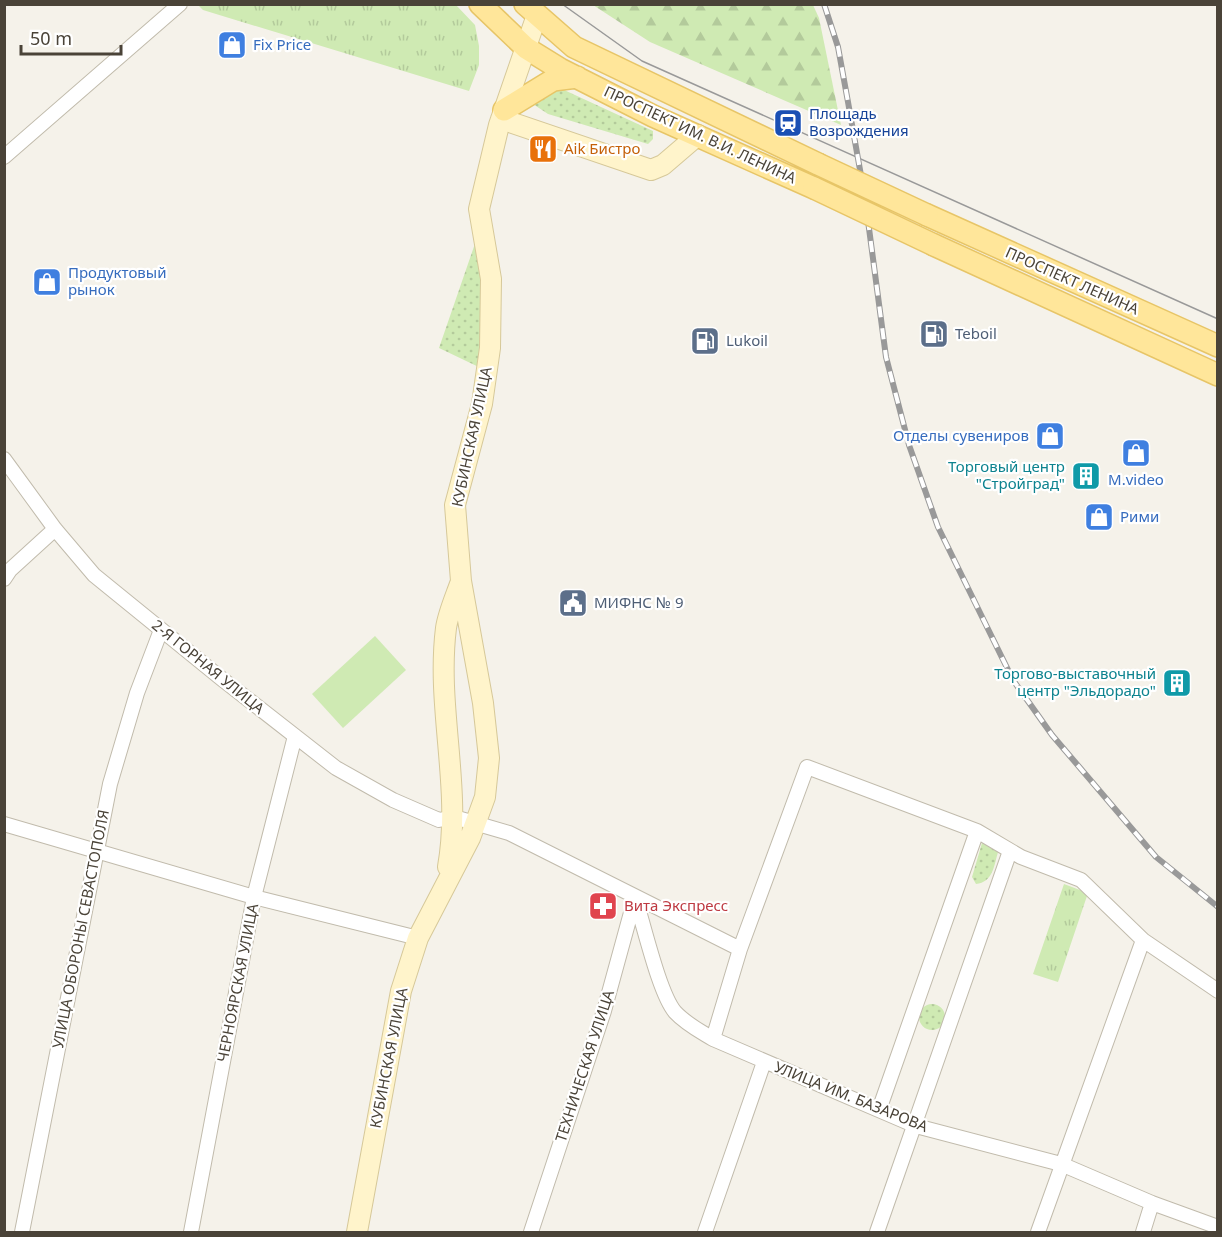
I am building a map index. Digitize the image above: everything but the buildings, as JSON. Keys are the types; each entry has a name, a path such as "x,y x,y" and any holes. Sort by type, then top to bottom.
{"main road":[{"name":"ПРОСПЕКТ ИМ. В.И. ЛЕНИНА","path":"480,4 525,48 577,77 934,245"},
{"name":"ПРОСПЕКТ ИМ. В.И. ЛЕНИНА","path":"531,10 574,47 927,215"},
{"path":"503,114 537,88 553,81 577,77"},
{"name":"ПРОСПЕКТ ЛЕНИНА","path":"927,215 1218,346"},
{"name":"ПРОСПЕКТ ЛЕНИНА","path":"934,245 1218,375"}],"street":[{"path":"4,157 176,6"},
{"name":"КУБИНСКАЯ УЛИЦА","path":"357,1233 401,991 418,938 476,823 485,797 489,758 483,704 461,581 455,506 482,405 491,331 491,279 479,209 503,114 525,48 531,10"},
{"path":"503,114 651,170 663,165 698,135"},
{"name":"2-Я ГОРНАЯ УЛИЦА","path":"4,459 55,529 94,575 336,768 393,800 439,820 454,817 476,823"},
{"path":"4,579 10,570 55,529"},
{"name":"КУБИНСКАЯ УЛИЦА","path":"444,890 454,817 444,662 446,626 461,581"},
{"name":"УЛИЦА ОБОРОНЫ СЕВАСТОПОЛЯ","path":"22,1233 110,784 136,693 161,630"},
{"name":"ЧЕРНОЯРСКАЯ УЛИЦА","path":"191,1233 254,897 295,736"},
{"path":"713,1039 740,949 807,767 977,831 1010,851 1081,879 1143,940 1218,991"},
{"path":"476,823 509,833 634,898 740,949"},
{"path":"4,824 254,897 418,938"},
{"path":"879,1110 977,831"},
{"path":"877,1233 1010,851"},
{"name":"УЛИЦА ИМ. БАЗАРОВА","path":"634,898 664,993 674,1011 689,1024 713,1039 916,1126 1062,1164 1152,1203 1218,1227"},
{"name":"ТЕХНИЧЕСКАЯ УЛИЦА","path":"531,1233 604,1011 634,898"},
{"path":"1038,1233 1143,940"},
{"path":"705,1233 764,1062"},
{"path":"1143,1233 1152,1203"}],"green space":[{"path":"198,5 456,5 475,25 479,46 479,65 469,91 203,10"},
{"path":"593,5 813,5 819,18 841,125 650,42"},
{"path":"562,89 653,131 653,139 648,144 548,114 530,102 545,92"},
{"path":"479,232 488,277 485,370 439,348"},
{"path":"375,636 406,670 343,728 312,694"},
{"path":"982,843 998,852 989,877 982,883 976,884 972,877"},
{"path":"1064,884 1088,893 1058,982 1033,974"},
{"path":"932,1004 941,1008 945,1017 941,1026 932,1030 923,1026 919,1017 923,1008"}],"tram line":[{"path":"562,4 642,61 1218,319"}],"railway":[{"path":"824,4 838,47 865,198 886,357 909,445 938,527 1013,680 1052,735 1156,857 1218,907"}],"place":[{"name":"Fix Price","path":"232,45"},
{"name":"Площадь Возрождения","path":"788,123"},
{"name":"Aik Бистро","path":"543,149"},
{"name":"Продуктовый рынок","path":"47,282"},
{"name":"Teboil","path":"934,334"},
{"name":"Lukoil","path":"705,341"},
{"name":"Отделы сувениров","path":"1050,436"},
{"name":"M.video","path":"1136,453"},
{"name":"Торговый центр \"Стройград\"","path":"1086,476"},
{"name":"Рими","path":"1099,517"},
{"name":"МИФНС № 9","path":"573,603"},
{"name":"Торгово-выставочный центр \"Эльдорадо\"","path":"1177,683"},
{"name":"Вита Экспресс","path":"603,906"}]}
